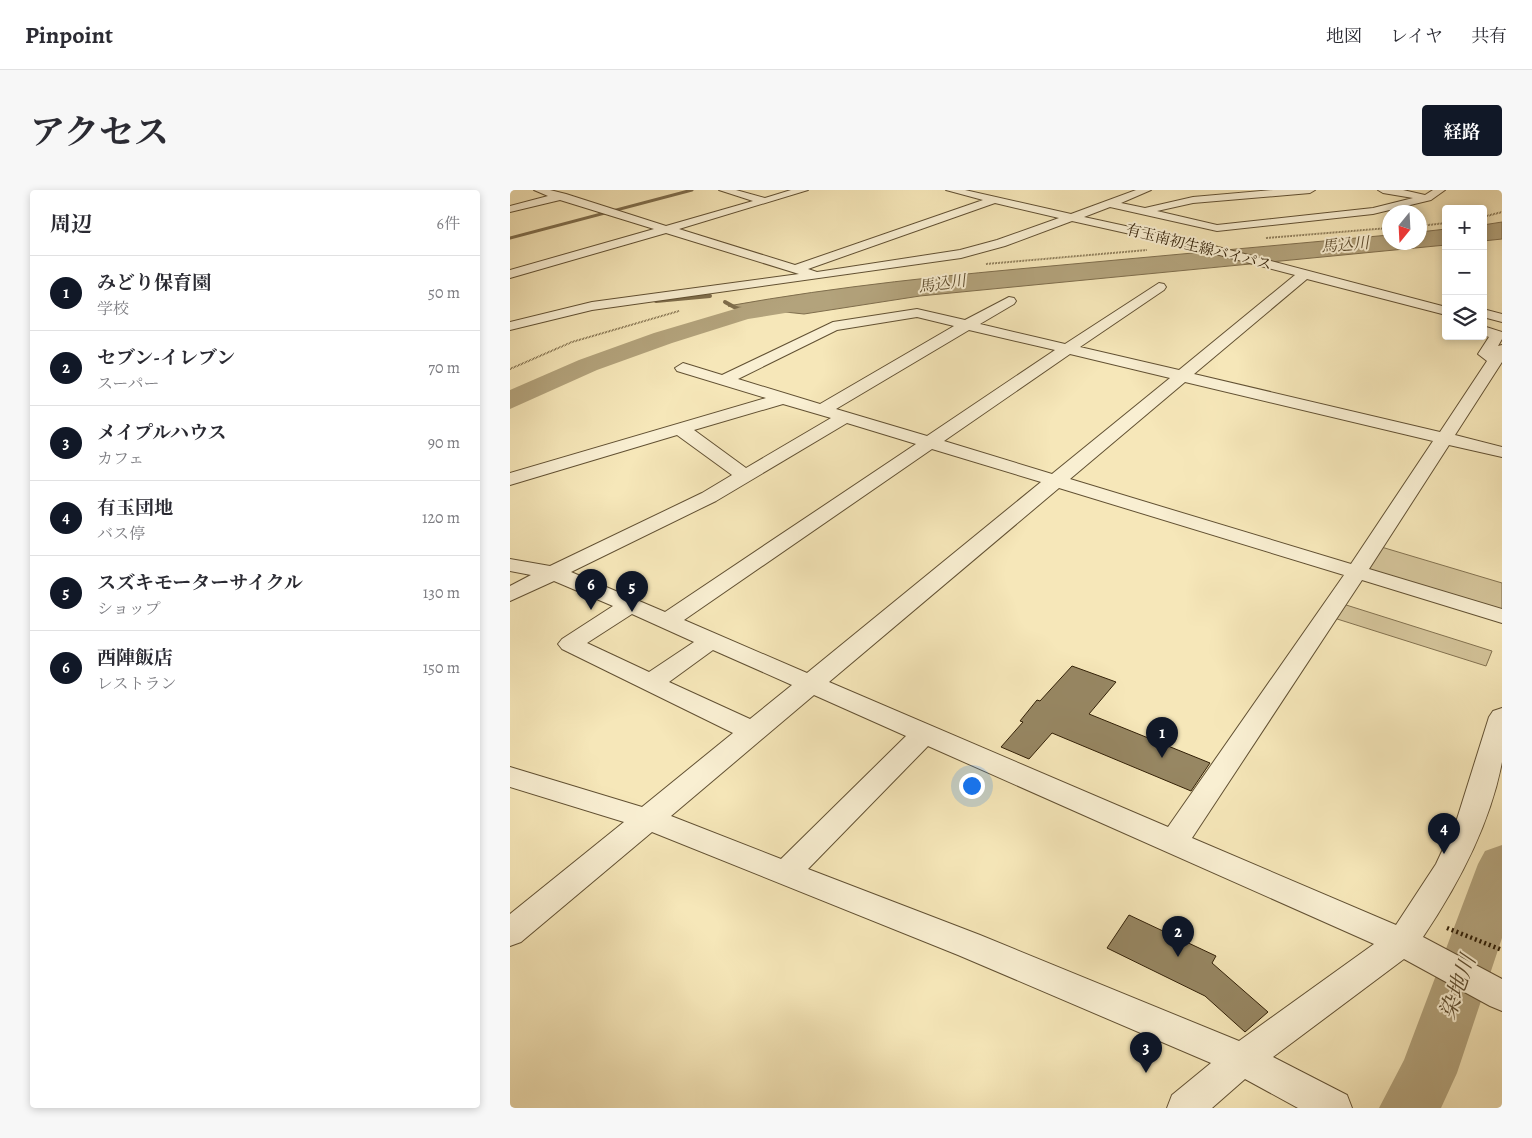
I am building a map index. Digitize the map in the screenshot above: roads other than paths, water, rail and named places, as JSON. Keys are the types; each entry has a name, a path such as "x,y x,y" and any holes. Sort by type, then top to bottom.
{"street":[{"path":"539,190 819,276"},
{"path":"724,190 765,201"},
{"path":"510,274 803,190"},
{"name":"有玉南初生線バイパス","path":"951,190 1004,196"},
{"name":"有玉南初生線バイパス","path":"979,190 1442,310"},
{"path":"512,324 592,306 819,276 977,251 1146,190"},
{"path":"1189,190 1221,197 1242,206"},
{"path":"1118,221 1142,210 1221,197 1310,190"},
{"path":"1383,190 1427,198"},
{"path":"1093,196 1107,203 1217,228 1357,214 1427,198 1440,190"},
{"path":"510,209 579,192"},
{"path":"1269,193 1288,201"},
{"path":"746,286 1004,196"},
{"name":"有玉南初生線バイパス","path":"1076,215 1118,221 1208,242 1301,273 1336,275 1442,302"},
{"path":"1336,275 1344,271 1400,285"},
{"path":"510,933 1180,377 1301,273 1442,319"},
{"path":"667,621 1159,288"},
{"path":"822,410 872,378 1009,301"},
{"path":"1487,307 1502,311"},
{"path":"722,381 780,346 833,326 914,313 1502,452"},
{"path":"1487,314 1502,318"},
{"path":"1487,322 1502,326"},
{"path":"1487,331 1497,335 1486,354 1499,354"},
{"path":"1174,841 1499,354"},
{"path":"683,368 1502,616"},
{"path":"510,479 781,399"},
{"path":"510,594 654,525 745,476 845,417"},
{"path":"679,428 745,476"},
{"path":"510,565 553,573 630,605 808,684 1174,841 1402,942 1502,996"},
{"path":"630,605 570,644 752,731"},
{"path":"652,682 711,641"},
{"path":"1185,1108 1242,1059 1402,942 1432,898 1450,867 1471,819 1502,717"},
{"path":"785,873 924,734"},
{"path":"510,777 648,819 969,945 1242,1059 1334,1108"}],"water":[{"path":"1502,222 1502,239 1487,241 1487,224"},
{"path":"1442,229 1442,245 1427,247 1427,231"},
{"path":"1382,236 1382,250 1394,250 920,296 804,314 728,306 853,287 1020,269"}],"waterway":[{"path":"510,238 692,190"},
{"path":"656,301 710,296"},
{"path":"725,302 745,313"},
{"name":"馬込川","path":"510,401 588,365 663,338 745,313 814,302"},
{"name":"染地川","path":"1409,1108 1428,1073 1502,864"}],"place":[{"name":"西陣飯店","path":"591,610"},
{"name":"スズキモーターサイクル","path":"632,612"},
{"name":"みどり保育園","path":"1162,758"},
{"name":"有玉団地","path":"1444,854"},
{"name":"セブン-イレブン","path":"1178,957"},
{"name":"メイプルハウス","path":"1146,1073"}]}
